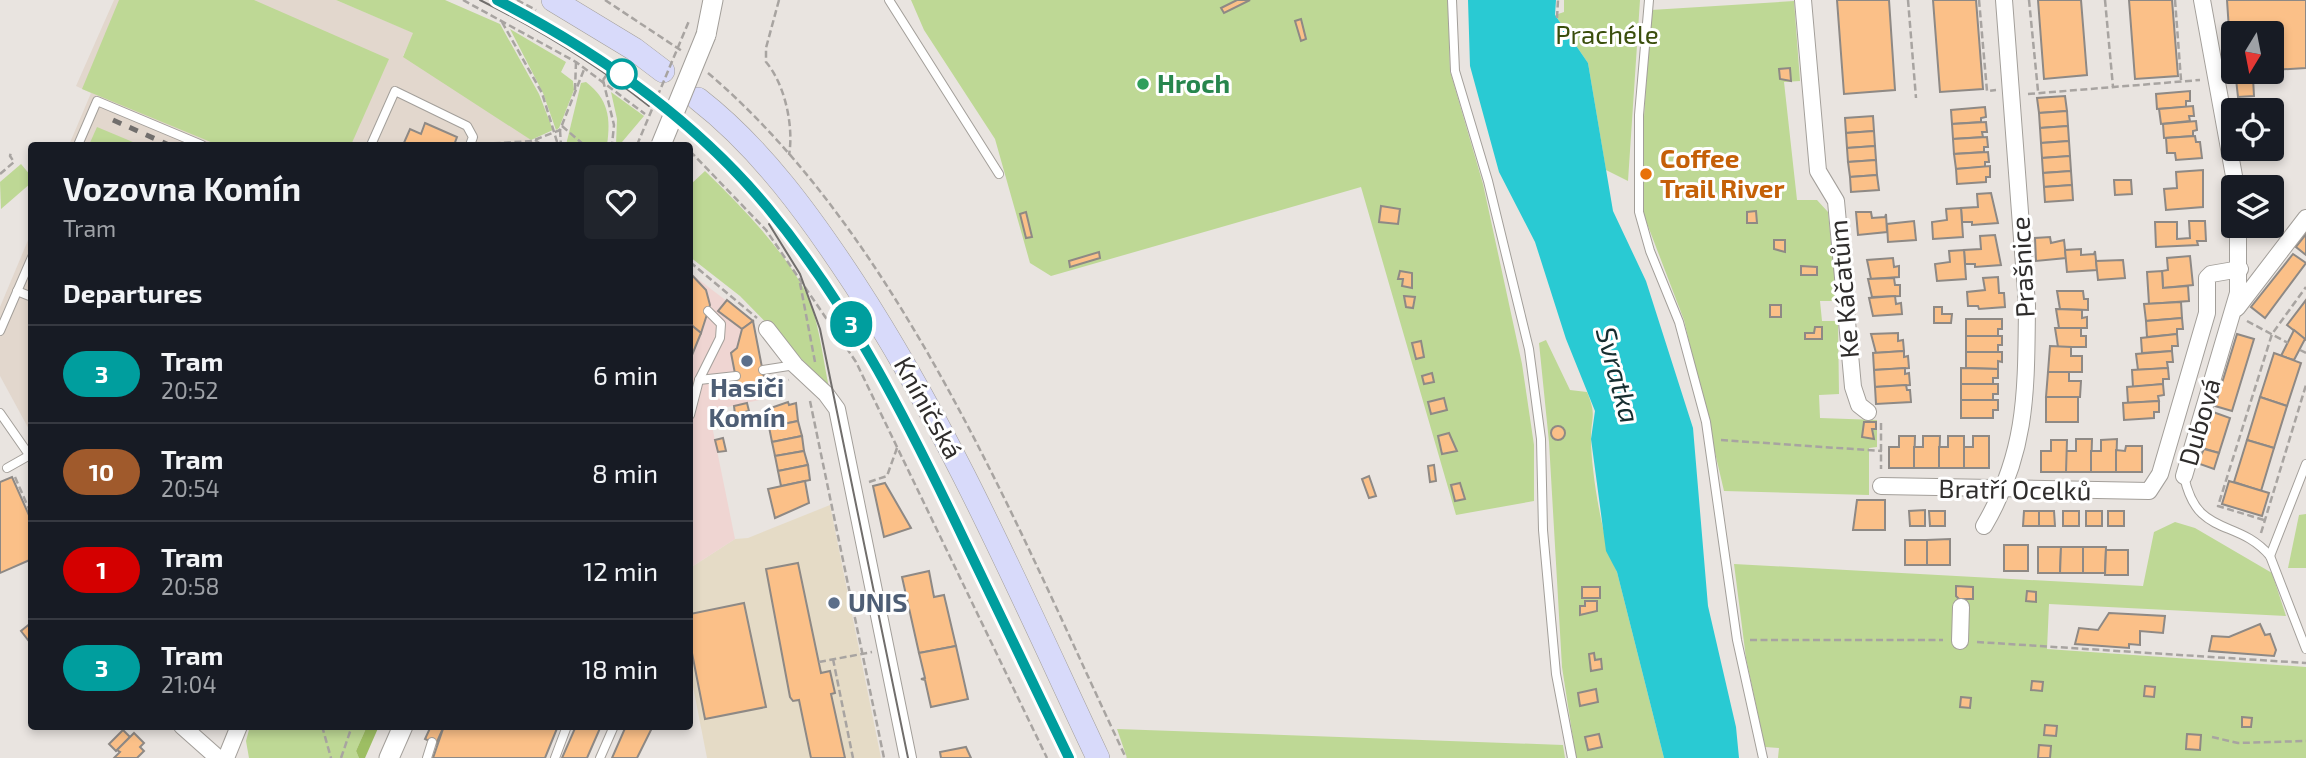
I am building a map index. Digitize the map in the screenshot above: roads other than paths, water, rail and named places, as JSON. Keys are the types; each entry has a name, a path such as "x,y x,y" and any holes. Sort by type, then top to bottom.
{"main road":[{"path":"554,0 634,49 663,71"},
{"name":"Kníničská","path":"698,99 734,127 819,230 890,338 955,454 1098,758"}],"street":[{"path":"662,142 706,35 713,0"},
{"name":"Ke Káčatům","path":"1802,0 1818,171 1836,201 1853,387 1859,405 1868,412"},
{"name":"Prašnice","path":"1984,526 2004,491 2015,460 2022,423 2026,305 2004,0"},
{"path":"2202,0 2234,175"},
{"name":"Dubová","path":"2233,314 2306,218"},
{"name":"Dubová","path":"2184,476 2238,293 2239,238"},
{"name":"Dubová","path":"2149,491 2160,474 2205,322 2207,278 2211,274 2240,269"},
{"path":"767,330 810,385 837,409 908,758"},
{"name":"Bratří Ocelků","path":"1881,486 2004,491 2149,491"},
{"path":"1960,641 1961,607"},
{"path":"186,730 218,758"},
{"path":"226,758 238,730"},
{"path":"389,758 402,730"}],"lane":[{"path":"889,0 999,174"},
{"path":"1452,0 1455,71 1488,181 1529,349 1541,439 1543,530 1556,674 1572,758"},
{"path":"1648,0 1639,115 1639,212 1650,251 1679,322 1708,439 1737,640 1763,758"},
{"path":"372,142 395,91 467,126 473,137 471,142"},
{"path":"79,142 97,101 195,142"},
{"path":"0,331 28,266"},
{"path":"17,291 28,295"},
{"path":"693,403 699,380 720,338 721,324 708,311"},
{"path":"763,370 795,365"},
{"path":"699,380 736,376"},
{"path":"0,413 28,453"},
{"path":"8,467 28,458"},
{"path":"2270,556 2306,464"},
{"name":"Dubová","path":"2184,476 2189,498 2200,514 2218,526 2258,543 2270,556 2306,649"},
{"path":"555,758 566,730"},
{"path":"600,758 612,730"},
{"path":"427,758 432,742"}],"water":[{"name":"Svratka","path":"1468,0 1556,0 1555,15 1588,63 1613,211 1646,281 1693,428 1708,606 1736,727 1739,758 1664,758 1617,572 1606,551 1591,439 1595,411 1566,339 1535,242 1499,172 1470,66"}],"tram line":[{"path":"480,0 567,48 649,106"},
{"name":"3","path":"497,0 583,48 622,74 686,126 736,173 792,238 872,355 928,463 1069,758"},
{"path":"686,126 751,193 809,265 861,342 950,505 1069,758"},
{"path":"769,224 800,274 820,329 908,758"}],"railway":[{"path":"113,120 162,142"}],"place":[{"name":"Hroch","path":"1143,84"},
{"name":"Coffee Trail River","path":"1646,174"},
{"name":"Hasiči Komín","path":"747,361"},
{"name":"UNIS","path":"834,603"}],"park label":[{"name":"Prachéle","path":"1607,35"}]}
